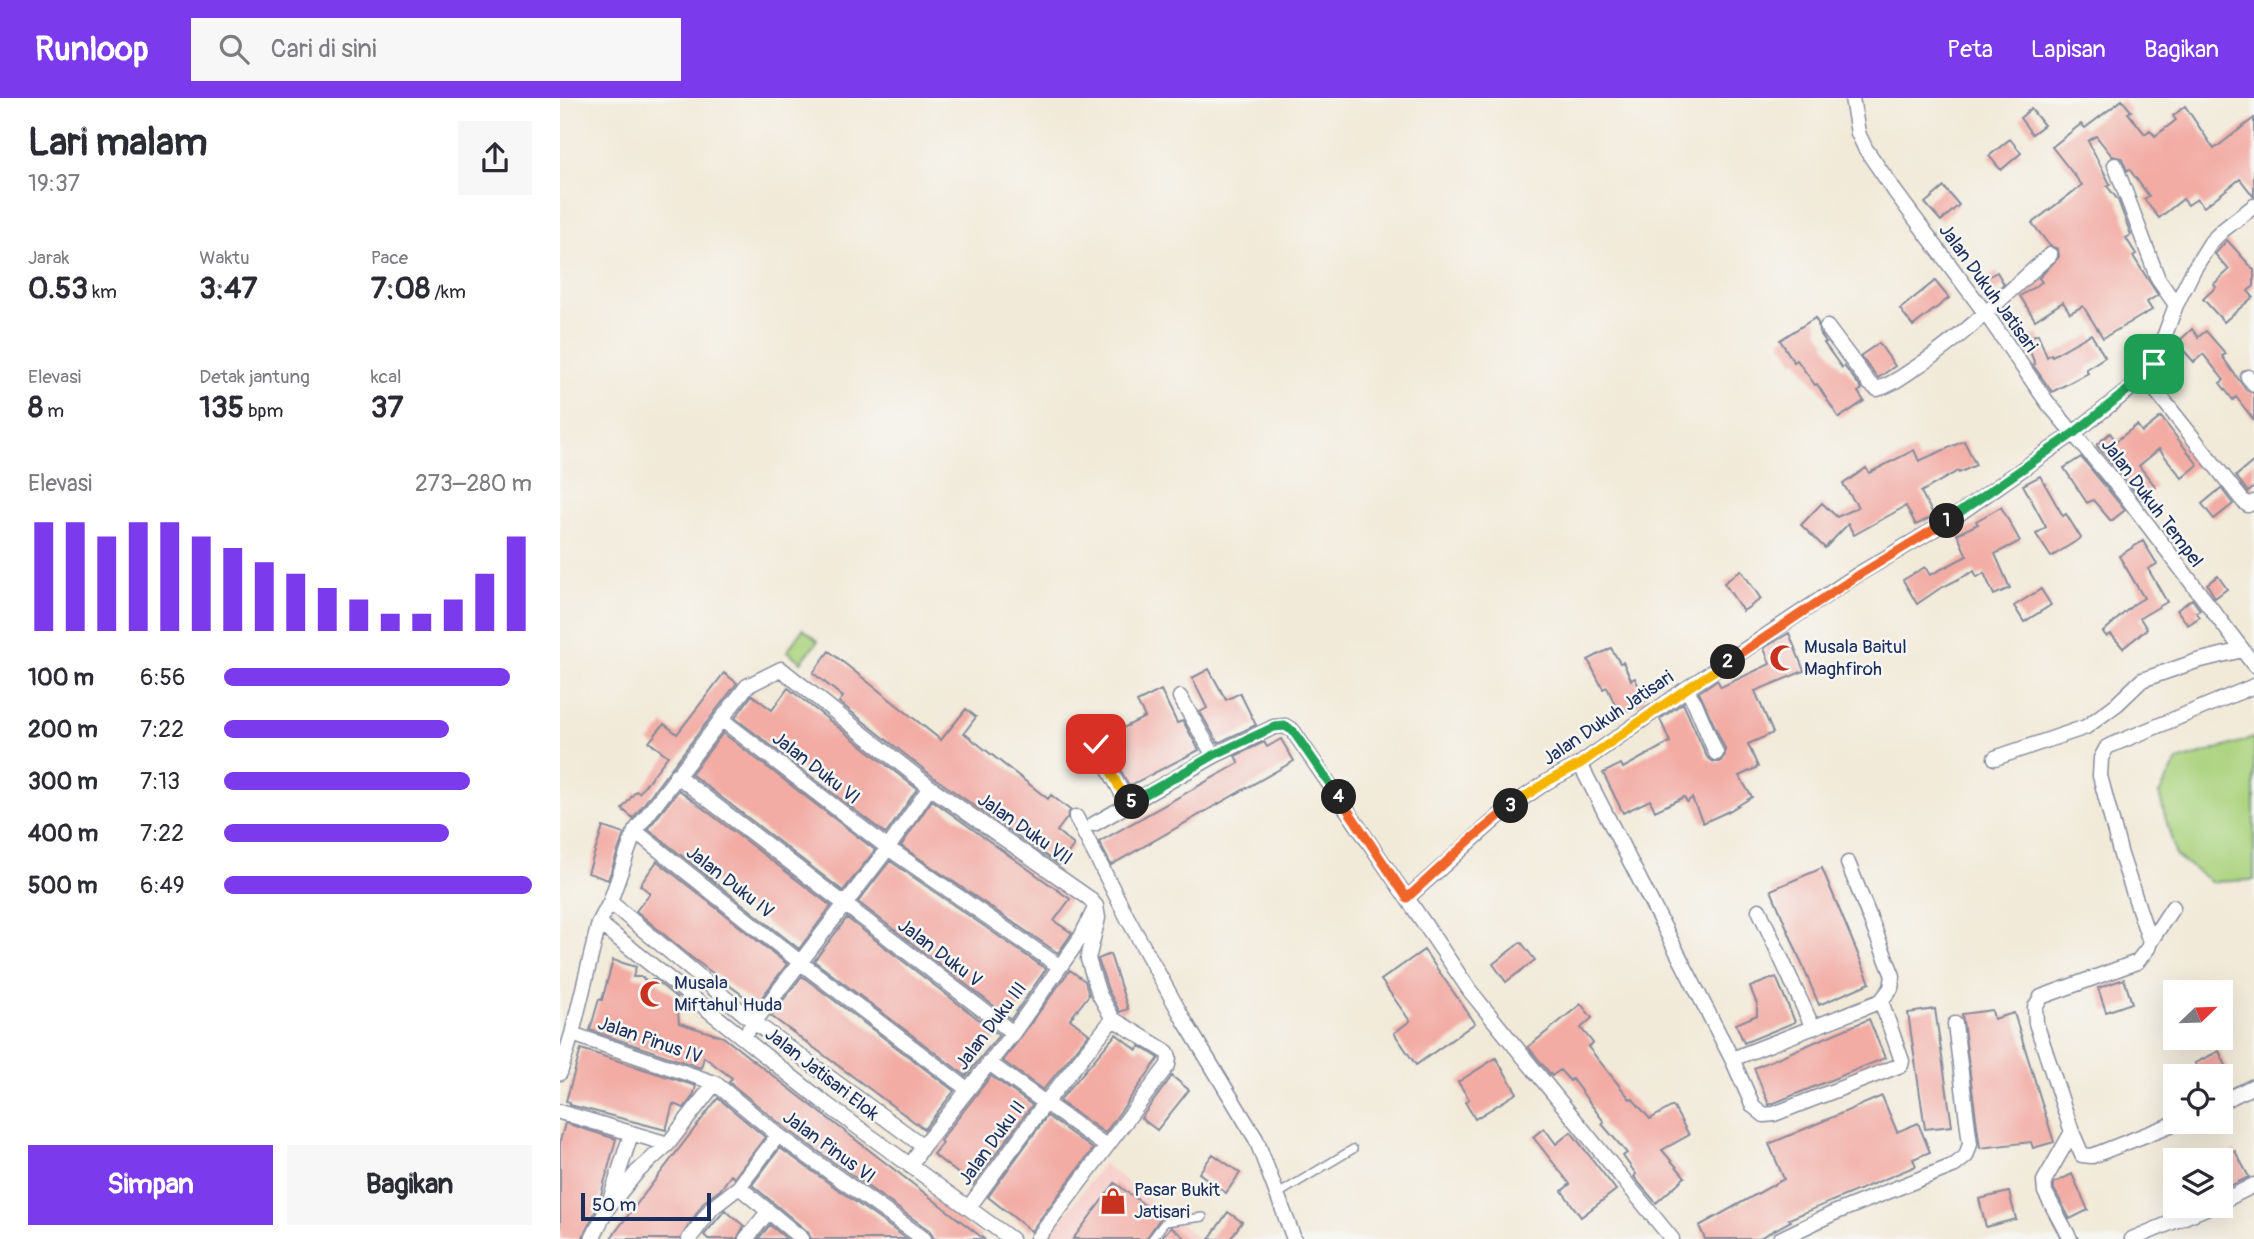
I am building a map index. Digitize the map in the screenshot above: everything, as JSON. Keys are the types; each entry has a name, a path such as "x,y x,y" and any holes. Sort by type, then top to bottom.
{"street":[{"name":"Jalan Dukuh Jatisari","path":"1407,898 1507,809 1548,781 1580,764 1686,689 1857,576 1953,518 2074,433 2047,402 1865,148 1858,133 1852,98"},
{"path":"2115,165 2158,279 2176,306"},
{"name":"Jalan Dukuh Tempel","path":"2254,207 2222,230 2211,242 2194,269 2176,306 2154,364 2144,377 2074,433 2129,500 2254,665"},
{"path":"1827,327 1869,383 1877,389 1887,387 1935,355 1986,314 2050,256"},
{"path":"2144,377 2243,501 2248,505 2254,502"},
{"path":"1995,758 2086,727 2117,704 2142,680 2197,661 2242,650"},
{"name":"Jalan Duku VII","path":"721,719 747,686 781,669 930,787 1089,898 1096,906"},
{"path":"2150,942 2121,855 2100,776 2101,758 2107,747 2119,740 2254,686"},
{"path":"1686,689 1695,703 1716,753"},
{"path":"1180,697 1214,755"},
{"path":"560,1073 599,923 610,902 635,831 721,719"},
{"name":"Jalan Duku VI","path":"721,719 888,848 1059,966"},
{"path":"1094,824 1214,755 1274,727 1285,726 1293,731 1470,990 1672,1239"},
{"path":"1096,744 1128,804"},
{"path":"1580,764 1732,1059 1753,1107 1764,1115 1774,1114 1898,1067 1902,1061 1881,1001"},
{"name":"Jalan Duku V","path":"676,775 1013,1033"},
{"path":"743,1037 843,903 888,848 930,787"},
{"path":"1076,817 1159,975 1256,1139 1294,1239"},
{"name":"Jalan Duku IV","path":"635,831 967,1089"},
{"path":"1732,1059 1881,1001 1891,988 1893,976 1848,863"},
{"name":"Jalan Jatisari Elok","path":"610,902 754,1022 923,1146"},
{"path":"1037,1239 1154,1085 1169,1057 1167,1052 1113,1019 1099,994 1088,959 1097,927 1096,906"},
{"name":"Jalan Duku III","path":"910,1166 1013,1033 1081,937 1096,906"},
{"path":"2163,1128 2087,1157 2080,1153 2036,1023 2036,1004 2045,995 2137,962 2173,907"},
{"path":"1759,910 1813,1028"},
{"name":"Jalan Jatisari Elok","path":"599,923 826,1104 1011,1239"},
{"name":"Jalan Duku II","path":"969,1207 1046,1102 1113,1019"},
{"path":"1780,1239 1835,1213 1955,1165 1966,1157 1970,1144 1955,1024"},
{"name":"Jalan Pinus IV","path":"572,1034 715,1083"},
{"name":"Jalan Duku II","path":"989,1063 1046,1102"},
{"path":"608,1208 637,1172 668,1144 715,1083"},
{"name":"Jalan Pinus VI","path":"715,1083 778,1135 924,1239"},
{"path":"2233,1096 2254,1086"},
{"path":"1046,1102 1106,1146"},
{"path":"560,1112 668,1144"},
{"path":"2070,1239 2046,1192 2044,1181 2072,1132"},
{"path":"592,1239 608,1208 631,1134"},
{"path":"689,1239 712,1208 739,1187 778,1135"},
{"path":"2233,1196 2254,1185"},
{"path":"739,1187 802,1239"},
{"path":"746,1239 768,1212"},
{"path":"2132,1239 2182,1218"}],"lane":[{"path":"1278,1194 1353,1149"},
{"path":"1152,1239 1165,1222 1203,1217"}],"shaded area":[{"name":"Pasar Bukit Jatisari","path":"1103,1163 1199,1239 1047,1239"}],"green space":[{"path":"803,629 818,641 801,662 787,651"},
{"path":"2254,738 2254,880 2212,882 2176,856 2159,794 2177,761"}],"building":[{"path":"2122,100 2131,111 2128,113 2145,134 2150,130 2155,136 2176,120 2173,116 2185,106 2214,149 2254,118 2254,197 2240,179 2204,207 2197,199 2188,205 2183,199 2159,218 2144,199 2149,196 2129,169 2127,171 2122,158 2112,156 2096,136 2088,141 2110,184 2107,186 2118,200 2131,235 2126,238 2136,254 2133,256 2158,295 2147,302 2152,310 2103,338 2083,306 2070,313 2063,302 2035,320 2020,296 2042,282 2039,278 2059,257 2058,249 2050,246 2032,223 2082,185 2052,147 2081,124 2085,128"},
{"path":"2031,109 2044,125 2032,134 2020,118"},
{"path":"2010,139 2021,153 2001,170 1989,156"},
{"path":"1944,187 1959,205 1941,221 1925,203"},
{"path":"2227,240 2254,270 2254,286 2248,291 2253,297 2224,322 2203,299 2229,270 2215,254"},
{"path":"1997,272 2004,284 1990,296 1981,281"},
{"path":"1935,281 1949,298 1913,326 1900,309"},
{"path":"1815,318 1819,332 1826,342 1824,343 1862,389 1858,392 1864,401 1839,418 1817,384 1815,385 1797,360 1794,362 1780,340"},
{"path":"2192,329 2198,337 2206,331 2226,354 2222,356 2247,391 2254,393 2254,420 2236,397 2233,400 2220,383 2224,380 2203,354 2194,362 2177,343"},
{"path":"2038,334 2047,357 2091,334 2105,357 2086,369 2088,373 2052,392 2033,365 2035,364 2025,339"},
{"path":"1879,343 1895,366 1878,378 1860,356"},
{"path":"2161,417 2198,465 2182,478 2159,449 2139,466 2156,487 2141,499 2097,444 2110,433 2116,441 2137,425 2142,432"},
{"path":"1964,441 1976,465 1959,473 1958,471 1921,492 1934,516 1916,525 1906,506 1854,535 1848,524 1825,548 1801,525 1822,503 1837,517 1858,507 1843,484 1866,468 1869,473 1914,450 1919,461"},
{"path":"2081,457 2125,510 2111,521 2093,500 2087,503 2064,468"},
{"path":"2254,461 2254,487 2248,492 2236,476"},
{"path":"2040,476 2063,516 2066,514 2081,538 2051,557 2036,534 2046,527 2023,485"},
{"path":"2221,488 2233,504 2214,519 2202,504"},
{"path":"2001,507 2020,541 1995,554 2010,588 1994,595 1984,573 1977,577 1974,571 1917,604 1903,580 1925,567 1930,575 1967,556 1957,534 1978,524 1976,521"},
{"path":"2143,541 2157,564 2148,569 2167,602 2140,618 2147,629 2123,648 2111,634 2106,636 2103,632 2144,598 2119,556"},
{"path":"1741,570 1761,599 1743,611 1724,583"},
{"path":"2218,576 2227,589 2215,598 2207,584"},
{"path":"2041,589 2051,605 2024,622 2014,606"},
{"path":"2192,599 2200,610 2196,612 2200,617 2188,625 2177,610"},
{"path":"1789,633 1804,671 1755,691 1773,733 1748,744 1758,767 1739,776 1752,797 1703,823 1692,798 1687,802 1684,797 1655,811 1650,800 1623,813 1603,773 1621,764 1623,768 1670,742 1660,719 1683,703 1707,757 1714,762 1720,762 1725,755 1725,749 1699,692 1717,680 1721,687 1770,664 1764,648"},
{"path":"1611,648 1620,663 1623,662 1631,680 1635,678 1645,701 1619,714 1607,687 1603,689 1588,660"},
{"path":"829,651 941,740 966,709 976,717 964,733 1048,799 1051,795 1070,810 1057,831 1074,845 1059,865 936,779 839,702 843,697 813,673"},
{"path":"1209,669 1226,700 1240,693 1256,725 1218,743 1200,712 1207,708 1192,678"},
{"path":"724,673 737,683 633,818 622,809 636,791 639,793 668,756 649,742 664,724 677,734"},
{"path":"788,688 917,789 886,834 735,718 752,695 772,710"},
{"path":"1161,690 1177,723 1183,721 1199,750 1129,786 1113,756 1122,752 1113,733 1145,717 1137,702"},
{"path":"723,733 875,850 843,891 691,774"},
{"path":"1281,739 1294,761 1111,865 1099,842 1239,763 1235,756 1264,742 1267,747"},
{"path":"679,790 831,906 799,949 648,829"},
{"path":"932,800 1070,899 1054,921 1072,933 1058,953 901,846"},
{"path":"603,827 624,834 608,880 588,873"},
{"path":"657,861 787,964 756,1005 691,957 636,911 650,893 640,885"},
{"path":"890,861 1046,969 1011,1019 858,902"},
{"path":"1822,868 1870,983 1819,1005 1771,890"},
{"path":"847,918 999,1035 966,1076 814,961"},
{"path":"1521,942 1535,960 1506,982 1493,964"},
{"path":"1424,950 1475,1023 1416,1065 1394,1033 1410,1021 1381,980"},
{"path":"1110,954 1128,1009 1120,1012 1108,990 1098,959"},
{"path":"613,960 636,967 633,977 655,980 677,998 679,1023 723,1037 984,1239 934,1239 930,1231 784,1127 729,1082 732,1078 704,1057 701,1068 590,1030"},
{"path":"1070,970 1085,981 1089,995 1070,1019 1089,1034 1043,1090 1003,1061"},
{"path":"802,976 954,1091 924,1129 771,1016"},
{"path":"1776,977 1795,1022 1744,1043 1736,1024 1757,1015 1757,1004 1750,987"},
{"path":"2124,979 2132,1003 2106,1012 2098,988"},
{"path":"1581,1004 1592,1018 1581,1028 1593,1043 1588,1047 1630,1099 1632,1098 1650,1119 1673,1106 1689,1135 1662,1150 1685,1177 1656,1203 1634,1177 1636,1174 1623,1156 1627,1153 1602,1124 1604,1122 1572,1079 1570,1081 1560,1070 1552,1076 1528,1047"},
{"path":"1935,1009 1952,1126 1925,1129 1908,1013"},
{"path":"1992,1010 1994,1019 2014,1013 2054,1142 2033,1148 2031,1142 1980,1148 1962,1014"},
{"path":"1869,1019 1885,1058 1769,1105 1754,1068"},
{"path":"1116,1034 1137,1050 1140,1046 1159,1058 1105,1133 1059,1101"},
{"path":"581,1049 696,1086 693,1096 684,1108 673,1104 666,1130 570,1105 570,1102 566,1101"},
{"path":"2219,1051 2225,1064 2196,1064"},
{"path":"1496,1058 1517,1093 1475,1119 1465,1102 1469,1099 1458,1082"},
{"path":"991,1076 1032,1105 973,1185 933,1154 942,1143 940,1141"},
{"path":"1172,1076 1189,1090 1157,1130 1141,1118"},
{"path":"1882,1096 1897,1132 1918,1123 1930,1152 1913,1159 1916,1166 1789,1219 1791,1221 1758,1239 1705,1239 1699,1226 1784,1179 1769,1144"},
{"path":"718,1098 765,1137 734,1178 731,1175 720,1190 704,1202 680,1239 610,1239"},
{"path":"1047,1116 1093,1149 1031,1231 988,1197"},
{"path":"565,1123 616,1139 598,1206 582,1239 560,1239 560,1141"},
{"path":"1544,1128 1556,1144 1571,1132 1616,1190 1581,1217 1562,1191 1570,1184 1533,1137"},
{"path":"780,1148 907,1239 811,1239 808,1232 752,1185"},
{"path":"2235,1151 2249,1177 2233,1185"},
{"path":"1213,1154 1240,1173 1226,1193 1199,1173"},
{"path":"2072,1174 2088,1210 2070,1219 2054,1189 2054,1183"},
{"path":"1115,1183 1161,1217 1146,1239 1073,1239"},
{"path":"2009,1192 2016,1219 1986,1227 1979,1199"},
{"path":"725,1210 744,1226 737,1239 708,1239 704,1235"},
{"path":"1228,1212 1242,1222 1230,1239 1209,1239"},
{"path":"770,1225 787,1239 758,1239"},
{"path":"1171,1227 1186,1239 1160,1239"}],"place":[{"name":"Musala Baitul Maghfiroh","path":"1783,658"},
{"name":"Musala Miftahul Huda","path":"653,994"},
{"name":"Pasar Bukit Jatisari","path":"1113,1201"}],"route":[{"path":"1096,744 1128,804 1214,755 1274,727 1285,726 1293,731 1407,898 1507,809 1548,781 1580,764 1789,620 1953,518 2074,433 2144,377 2154,364"}]}
